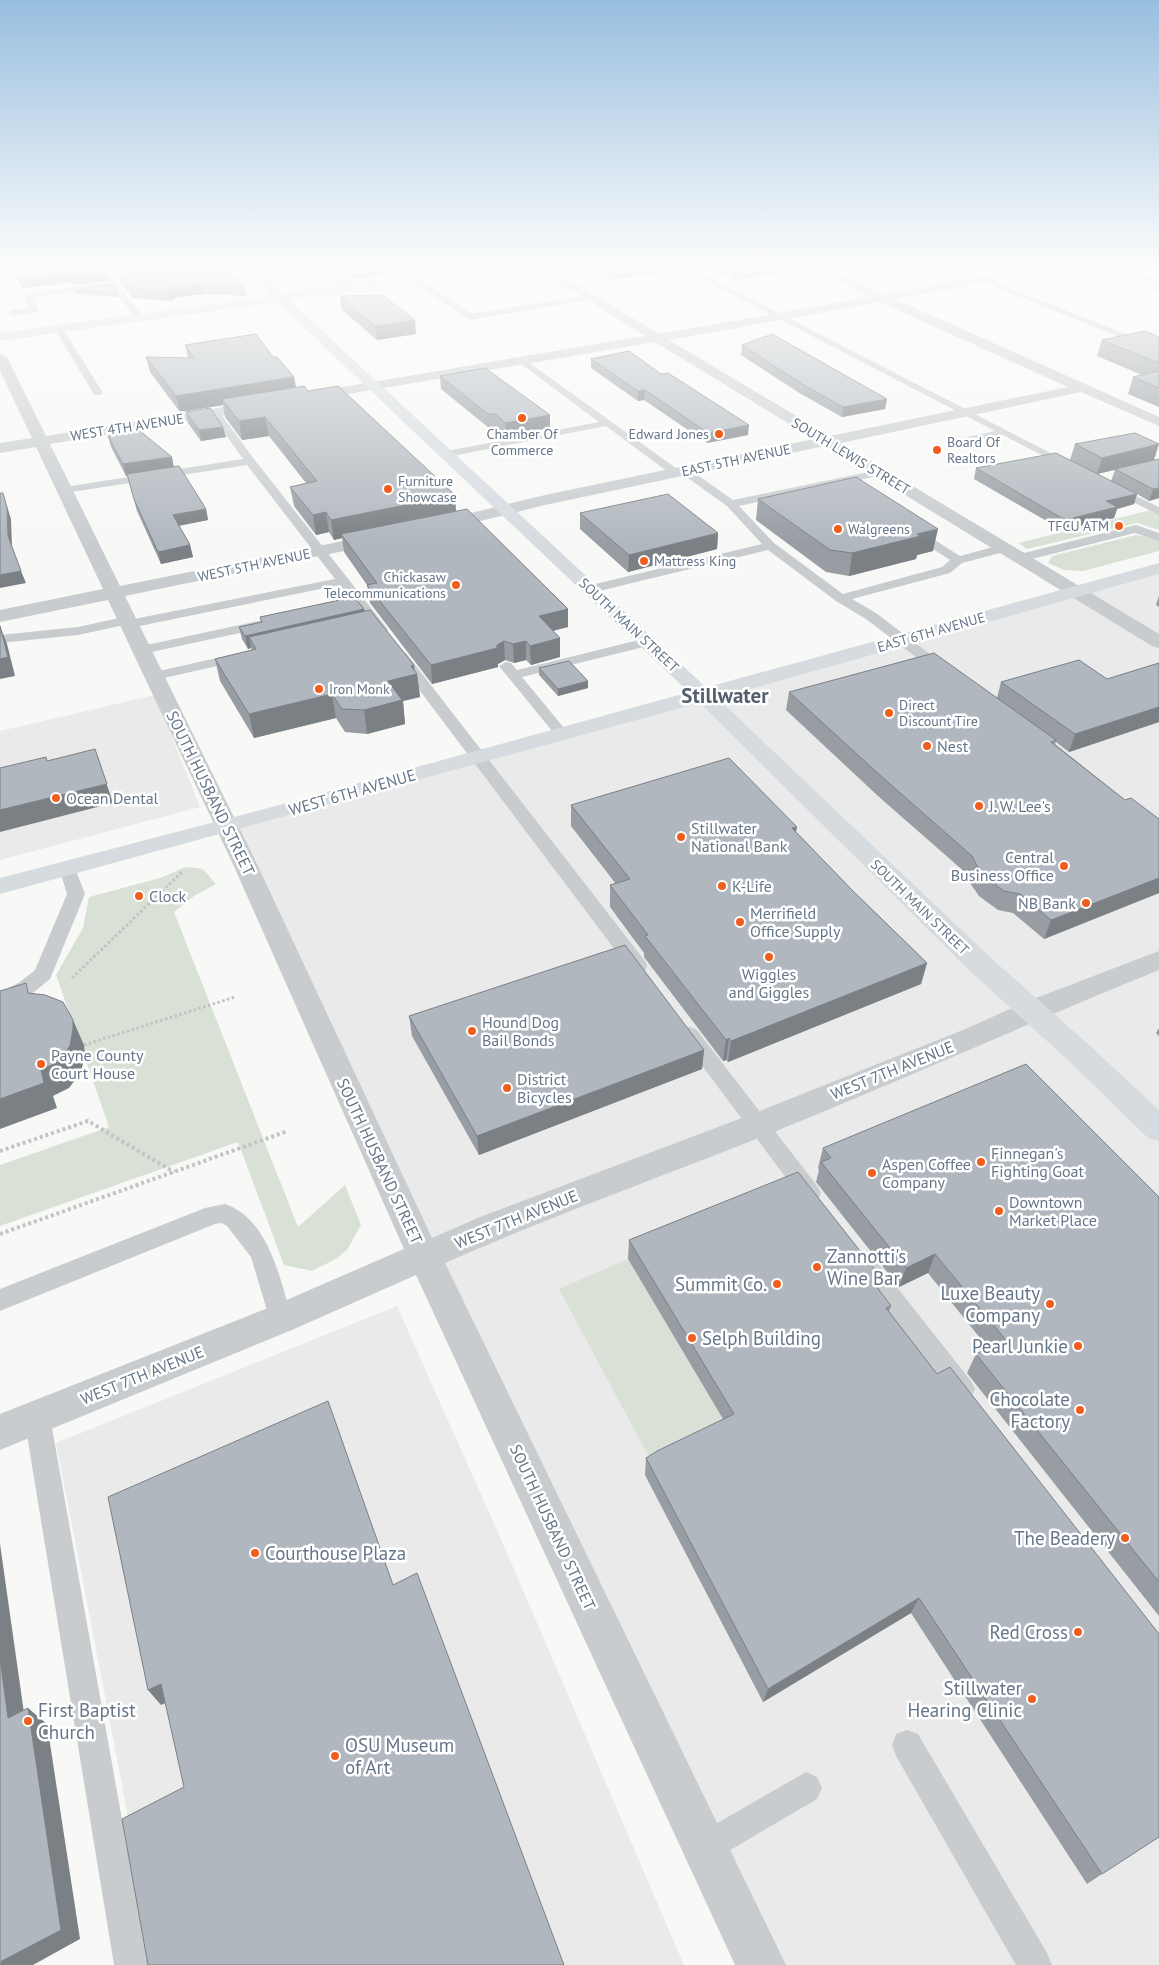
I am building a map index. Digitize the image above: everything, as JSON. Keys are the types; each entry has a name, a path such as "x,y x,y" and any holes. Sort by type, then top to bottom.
{"main road":[{"name":"SOUTH MAIN STREET","path":"346,361 703,695 982,966 1033,1010 1159,1129"},
{"name":"EAST 6TH AVENUE","path":"703,695 1159,568"},
{"name":"WEST 6TH AVENUE","path":"0,886 276,813 703,695"}],"street":[{"name":"SOUTH HUSBAND STREET","path":"2,361 226,825 424,1256 761,1965"},
{"path":"297,398 531,361"},
{"name":"SOUTH LEWIS STREET","path":"695,361 1159,642"},
{"path":"1021,361 1159,422"},
{"name":"EAST 5TH AVENUE","path":"507,510 1082,388"},
{"name":"WEST 4TH AVENUE","path":"0,448 278,402"},
{"path":"426,528 507,510"},
{"name":"WEST 5TH AVENUE","path":"0,616 397,535"},
{"name":"WEST 7TH AVENUE","path":"0,1432 280,1319 492,1227 758,1125 978,1035 1033,1010 1159,960"}],"lane":[{"path":"78,361 98,393"},
{"path":"868,361 1080,471"},
{"path":"524,362 608,423 731,504 770,546 841,598 871,616 957,681"},
{"path":"214,412 342,581 480,757 647,978"},
{"path":"447,454 608,423"},
{"path":"957,442 1005,432"},
{"path":"65,490 250,461"},
{"path":"731,504 878,473"},
{"path":"836,482 851,491"},
{"path":"1104,483 1159,512"},
{"path":"904,525 958,560"},
{"path":"1020,558 1136,530 1159,537"},
{"path":"591,589 770,546"},
{"path":"841,598 946,570 958,560 1004,548"},
{"path":"0,616 4,638 78,631 342,581"},
{"path":"341,607 360,603"},
{"path":"142,650 274,621"},
{"path":"358,629 377,625"},
{"path":"562,734 509,670 646,642"},
{"path":"155,676 251,654"},
{"path":"8,997 27,987 43,974 76,894 67,868"},
{"path":"677,1018 825,1213"},
{"path":"0,1300 213,1215 225,1213 234,1219 261,1253 280,1319"},
{"path":"849,1244 977,1408"},
{"path":"37,1417 131,1965"},
{"path":"906,1745 1035,1965"},
{"path":"704,1848 806,1788"}],"path":[{"path":"67,983 183,871"},
{"path":"84,1045 235,997"},
{"path":"0,1151 88,1121 175,1172"},
{"path":"0,1234 288,1131"}],"shaded area":[{"path":"1151,510 1159,514 1159,530 1137,523 1027,549 1018,543"},
{"path":"1136,535 1150,537 1159,541 1159,551 1083,571 1064,570 1048,563 1052,556"},
{"path":"1159,568 1159,1965 748,1965 219,827"},
{"path":"155,695 200,807 0,860 0,731"},
{"path":"186,867 203,869 216,884 194,896 174,912 298,1227 345,1185 361,1225 347,1250 336,1259 312,1271 284,1265 238,1142 0,1226 0,1165 109,1127 56,975 83,928 89,897 160,878"},
{"path":"628,1259 730,1431 655,1468 559,1289"},
{"path":"397,1306 504,1546 684,1965 155,1965 56,1443"}],"building":[{"path":"149,361 280,361 294,377 176,396"},
{"path":"593,361 642,361 661,374 668,373 749,425 708,433 645,390 638,391"},
{"path":"766,361 819,361 887,399 843,407"},
{"path":"485,368 550,415 505,423 496,414 488,414 440,376"},
{"path":"1159,371 1159,388 1133,377"},
{"path":"304,386 308,391 338,386 455,495 331,520 326,512 313,515 290,487 317,481 265,417 239,421 222,399"},
{"path":"210,408 223,427 199,430 186,412"},
{"path":"140,431 172,457 123,464 108,436"},
{"path":"1135,433 1159,444 1102,458 1075,444"},
{"path":"1056,453 1137,494 1106,501 1117,507 1065,520 976,468"},
{"path":"1159,459 1159,488 1153,489 1115,469"},
{"path":"179,466 206,509 173,515 190,545 158,552 134,499 127,474"},
{"path":"856,477 938,529 917,534 921,536 852,553 830,550 758,499"},
{"path":"0,493 3,493 7,508 8,536 21,571 0,575"},
{"path":"668,494 718,533 629,555 580,513"},
{"path":"467,509 568,609 539,616 560,638 530,646 526,641 513,644 504,641 497,645 497,648 431,665 367,585 377,583 341,534"},
{"path":"354,597 364,609 245,636 239,627 262,622 260,617"},
{"path":"370,610 414,665 411,666 417,674 388,681 402,700 364,710 342,709 332,694 249,714 215,659 256,649 249,637"},
{"path":"0,626 8,657 0,659"},
{"path":"934,653 1056,740 1051,742 1125,800 1131,798 1159,819 1159,878 1051,920 1020,894 1004,891 985,877 972,856 789,692"},
{"path":"1079,660 1107,679 1159,663 1159,707 1075,734 1001,682"},
{"path":"569,661 588,681 558,689 539,668"},
{"path":"95,749 107,784 0,810 0,768 46,757 47,761"},
{"path":"729,758 797,827 792,828 927,963 731,1041 729,1038 726,1040 645,936 648,935 610,885 630,879 571,805"},
{"path":"625,945 704,1050 477,1136 409,1016"},
{"path":"26,983 28,993 45,995 63,1002 73,1020 70,1046 58,1062 41,1070 44,1083 0,1099 0,991"},
{"path":"1026,1064 1159,1197 1159,1582 976,1354 1005,1339 935,1254 906,1268 821,1162 831,1158 823,1148"},
{"path":"798,1172 882,1279 874,1283 891,1306 886,1308 937,1374 950,1367 1159,1634 1159,1837 1102,1874 919,1598 768,1689 646,1458 734,1414 629,1240"},
{"name":"OSU Museum of Art","path":"328,1401 393,1585 417,1573 564,1965 148,1965 122,1819 184,1787 161,1684 148,1690 108,1497"},
{"path":"0,1659 8,1718 28,1708 61,1930 0,1962"}],"place":[{"name":"Chamber Of Commerce","path":"522,418"},
{"name":"Edward Jones","path":"719,434"},
{"name":"Board Of Realtors","path":"937,450"},
{"name":"Furniture Showcase","path":"388,489"},
{"name":"TFCU ATM","path":"1119,526"},
{"name":"Walgreens","path":"838,529"},
{"name":"Mattress King","path":"644,561"},
{"name":"Chickasaw Telecommunications","path":"456,585"},
{"name":"Iron Monk","path":"319,689"},
{"name":"Direct Discount Tire","path":"889,713"},
{"name":"Nest","path":"927,746"},
{"name":"Ocean Dental","path":"56,798"},
{"name":"J. W. Lee's","path":"979,806"},
{"name":"Stillwater National Bank","path":"681,837"},
{"name":"Central Business Office","path":"1064,866"},
{"name":"K-Life","path":"722,886"},
{"name":"Clock","path":"139,896"},
{"name":"NB Bank","path":"1086,903"},
{"name":"Merrifield Office Supply","path":"740,922"},
{"name":"Wiggles and Giggles","path":"769,957"},
{"name":"Hound Dog Bail Bonds","path":"472,1031"},
{"name":"Payne County Court House","path":"41,1064"},
{"name":"District Bicycles","path":"507,1088"},
{"name":"Finnegan's Fighting Goat","path":"981,1162"},
{"name":"Aspen Coffee Company","path":"872,1173"},
{"name":"Downtown Market Place","path":"999,1211"},
{"name":"Zannotti's Wine Bar","path":"817,1267"},
{"name":"Summit Co.","path":"777,1284"},
{"name":"Luxe Beauty Company","path":"1050,1304"},
{"name":"Selph Building","path":"692,1338"},
{"name":"Pearl Junkie","path":"1078,1346"},
{"name":"Chocolate Factory","path":"1080,1410"},
{"name":"The Beadery","path":"1125,1538"},
{"name":"Courthouse Plaza","path":"255,1553"},
{"name":"Red Cross","path":"1078,1632"},
{"name":"Stillwater Hearing Clinic","path":"1032,1699"},
{"name":"First Baptist Church","path":"28,1721"},
{"name":"OSU Museum of Art","path":"335,1756"}],"district":[{"name":"Stillwater","path":"725,696"}]}
